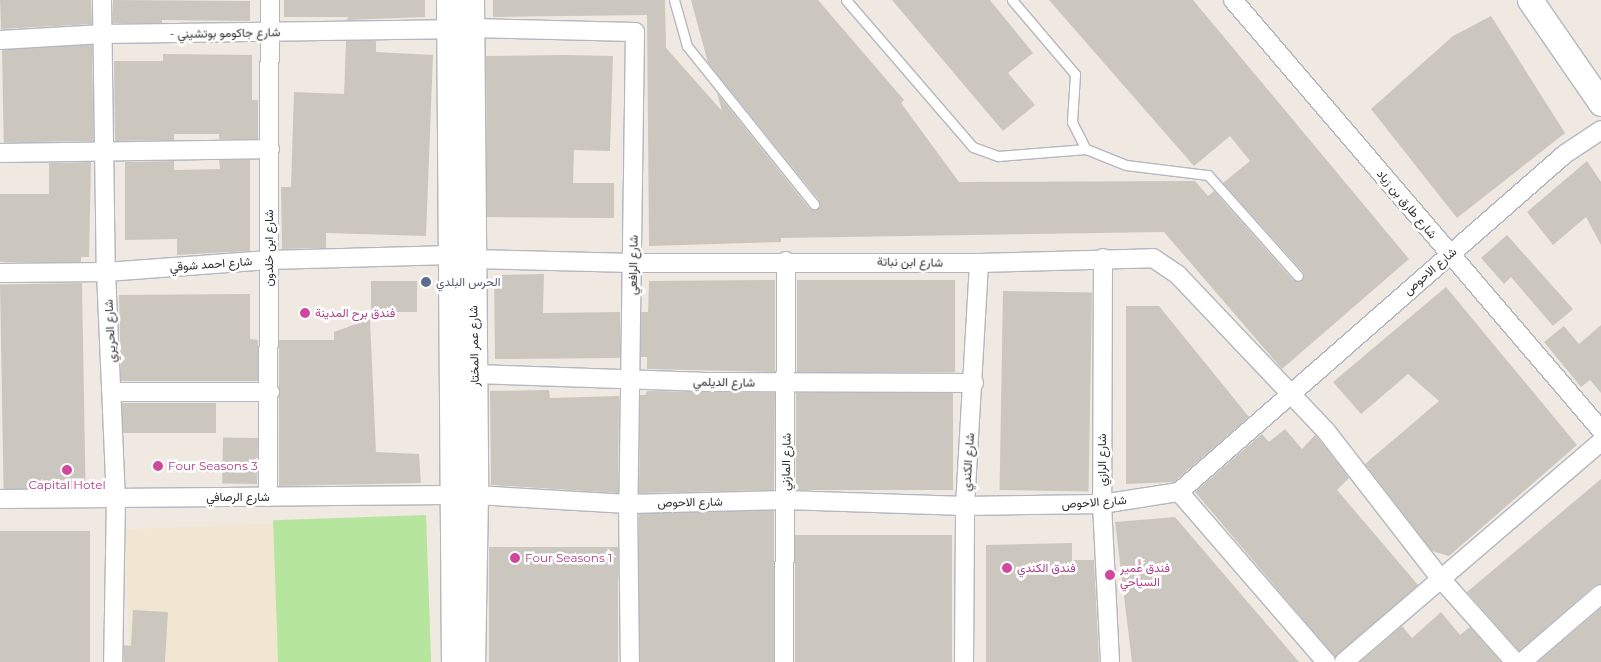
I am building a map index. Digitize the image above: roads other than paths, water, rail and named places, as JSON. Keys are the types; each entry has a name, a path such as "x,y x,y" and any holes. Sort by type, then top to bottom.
{"main road":[{"name":"شارع عمر المختار","path":"449,0 460,29 465,495 472,662"},
{"name":"شارع عمر المختار","path":"460,29 471,0"},
{"path":"1530,0 1601,104"},
{"name":"شارع عمر المختار","path":"454,662 475,374 463,257"}],"street":[{"name":"شارع الحريري","path":"102,0 106,272 113,392 116,498 113,662"},
{"name":"شارع ابن خلدون","path":"268,497 270,392 270,0"},
{"name":"شارع طارق بن زياد","path":"1233,0 1601,430"},
{"name":"- شارع جاكومو بوتشيني","path":"0,40 103,34 460,29"},
{"name":"شارع الرافعي","path":"460,29 635,32 628,504 630,662"},
{"path":"1582,141 1601,111"},
{"path":"1582,141 1601,130"},
{"name":"شارع الاحوص","path":"465,495 628,504 785,500 966,506 1102,504 1179,492 1289,394 1582,141"},
{"path":"0,153 270,149"},
{"name":"شارع احمد شوقي","path":"0,273 106,272 269,260 463,257"},
{"name":"شارع ابن نباتة","path":"463,257 633,263 786,261 979,263 1154,258 1178,275 1362,474 1441,579 1515,662"},
{"name":"شارع الرازي","path":"1103,258 1102,504 1110,662"},
{"name":"شارع المازني","path":"784,662 786,261"},
{"name":"شارع الكندي","path":"964,662 966,506 979,263"},
{"name":"شارع الديلمي","path":"475,374 630,380 786,383 974,383"},
{"path":"113,392 270,392"},
{"path":"1344,662 1601,442"},
{"path":"1179,492 1326,662"},
{"name":"شارع الرصافي","path":"0,499 465,495"},
{"path":"1522,662 1601,594"}],"lane":[{"path":"674,0 687,46 814,204"},
{"path":"846,0 974,147 998,156 1086,149 1126,165 1208,175 1298,276"},
{"path":"1012,0 1075,74 1072,122 1086,149"}],"place":[{"name":"الحرس البلدي","path":"426,282"},
{"name":"فندق برح المدينة","path":"305,313"},
{"name":"Four Seasons 3","path":"158,466"},
{"name":"Capital Hotel","path":"67,470"},
{"name":"Four Seasons 1","path":"515,558"},
{"name":"فندق الكندي","path":"1007,568"},
{"name":"فندق عُُمير السياحي","path":"1110,575"}]}
